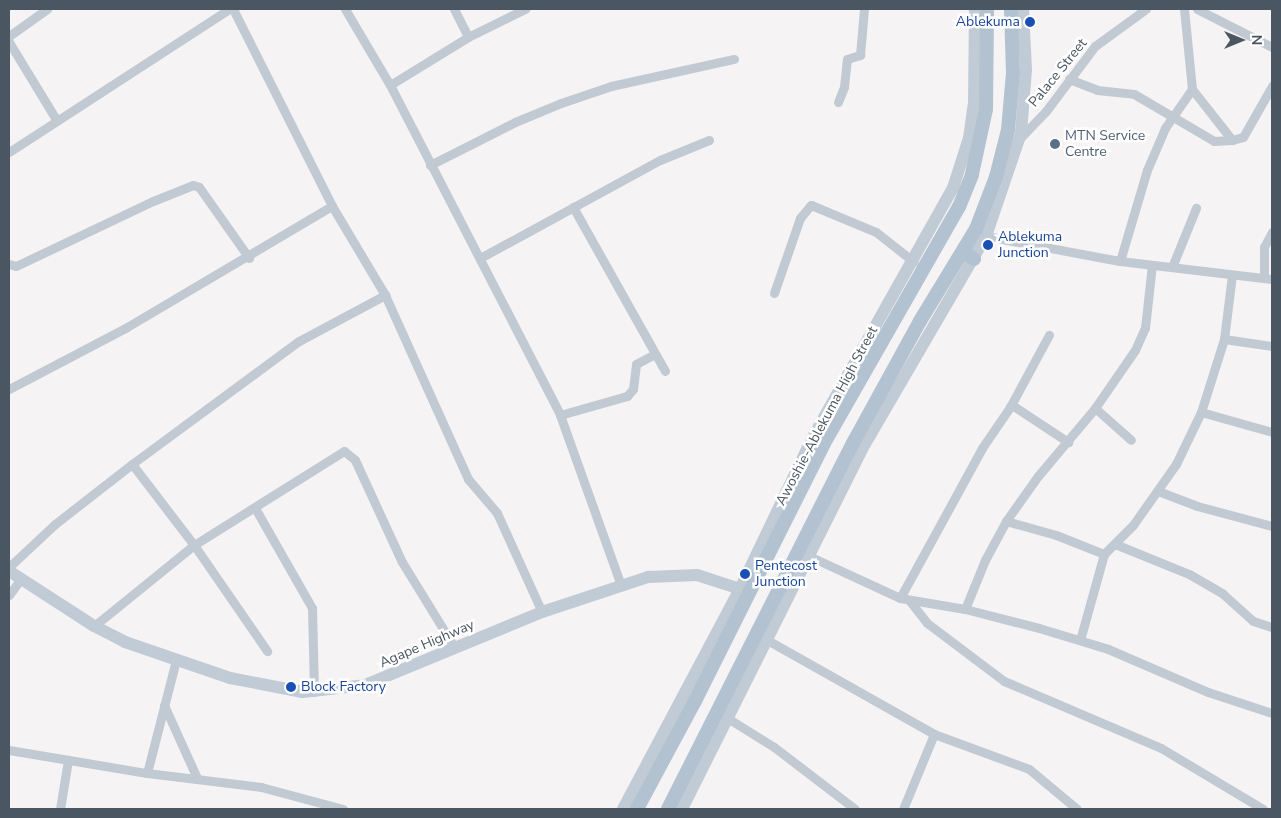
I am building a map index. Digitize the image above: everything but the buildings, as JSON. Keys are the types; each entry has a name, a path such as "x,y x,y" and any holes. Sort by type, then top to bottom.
{"main road":[{"name":"Awoshie-Ablekuma High Street","path":"637,809 690,698 818,442 959,207 981,138 981,62 987,9"},
{"path":"668,809 852,443 920,321 968,256 1006,139 1013,73 1011,9"}],"street":[{"path":"9,36 47,9"},
{"path":"9,152 229,9"},
{"path":"233,9 332,206 385,295 468,479 497,514 542,612"},
{"path":"345,9 390,85 430,166 480,258 560,415 620,583"},
{"path":"454,9 468,37"},
{"path":"390,85 468,37 525,9"},
{"path":"838,102 844,88 847,59 860,55 864,9"},
{"name":"Awoshie-Ablekuma High Street","path":"624,809 690,698 740,589 945,204 962,165 981,62 975,9"},
{"path":"682,809 769,642 865,444 968,256 986,236 1019,140 1026,70 1023,9"},
{"name":"Palace Street","path":"1019,140 1046,111 1095,46 1146,9"},
{"path":"1184,9 1192,89 1232,140"},
{"path":"1197,9 1272,47"},
{"path":"9,42 57,121"},
{"path":"430,166 515,122 594,92 690,66 734,58"},
{"path":"1069,79 1097,90 1134,94 1214,141 1243,137 1272,86"},
{"path":"1120,262 1147,170 1172,117 1192,89"},
{"path":"480,258 660,160 709,140"},
{"path":"9,264 16,266 153,201 193,185 199,187 249,258"},
{"path":"774,293 800,218 811,205 876,232 914,262"},
{"path":"9,389 84,352 249,258 332,206"},
{"path":"573,207 665,371"},
{"path":"1172,267 1196,208"},
{"path":"986,236 1120,262 1268,279 1264,247 1272,232"},
{"path":"965,609 985,560 1006,521 1038,476 1095,408 1141,338 1152,265"},
{"path":"1080,640 1104,554 1115,544 1158,491 1176,464 1201,412 1224,338 1232,275"},
{"path":"9,568 55,524 132,464 299,341 385,295"},
{"path":"905,600 982,448 1010,407 1049,335"},
{"path":"1224,338 1272,346"},
{"path":"560,415 627,396 633,389 636,364 655,354"},
{"path":"1010,407 1015,407 1068,442"},
{"path":"1095,408 1131,440"},
{"path":"1201,412 1272,432"},
{"path":"94,626 194,545 344,451 350,453 402,562 455,648"},
{"path":"132,464 194,545 267,651"},
{"path":"1158,491 1196,506 1272,526"},
{"path":"255,508 312,608 314,692"},
{"path":"1006,521 1056,535 1104,554"},
{"path":"1115,544 1189,574 1223,594 1253,621 1272,627"},
{"path":"810,556 905,600 965,609 1080,640 1208,692 1272,713"},
{"name":"Agape Highway","path":"9,571 20,580 94,626 124,642 264,687 314,692 365,685 542,612 620,583 680,574 725,582 740,589"},
{"path":"9,594 20,580"},
{"path":"905,600 927,622 1004,680 1160,748 1263,809"},
{"path":"769,642 934,734 1029,769 1077,809"},
{"path":"148,773 176,660"},
{"path":"164,705 197,778"},
{"path":"729,719 774,747 855,809"},
{"path":"903,809 934,734"},
{"path":"9,750 148,773 284,791 343,809"},
{"path":"60,809 68,760"}],"place":[{"name":"Ablekuma","path":"1030,22"},
{"name":"MTN Service Centre","path":"1055,144"},
{"name":"Ablekuma Junction","path":"988,245"},
{"name":"Pentecost Junction","path":"745,574"},
{"name":"Block Factory","path":"291,687"}]}
